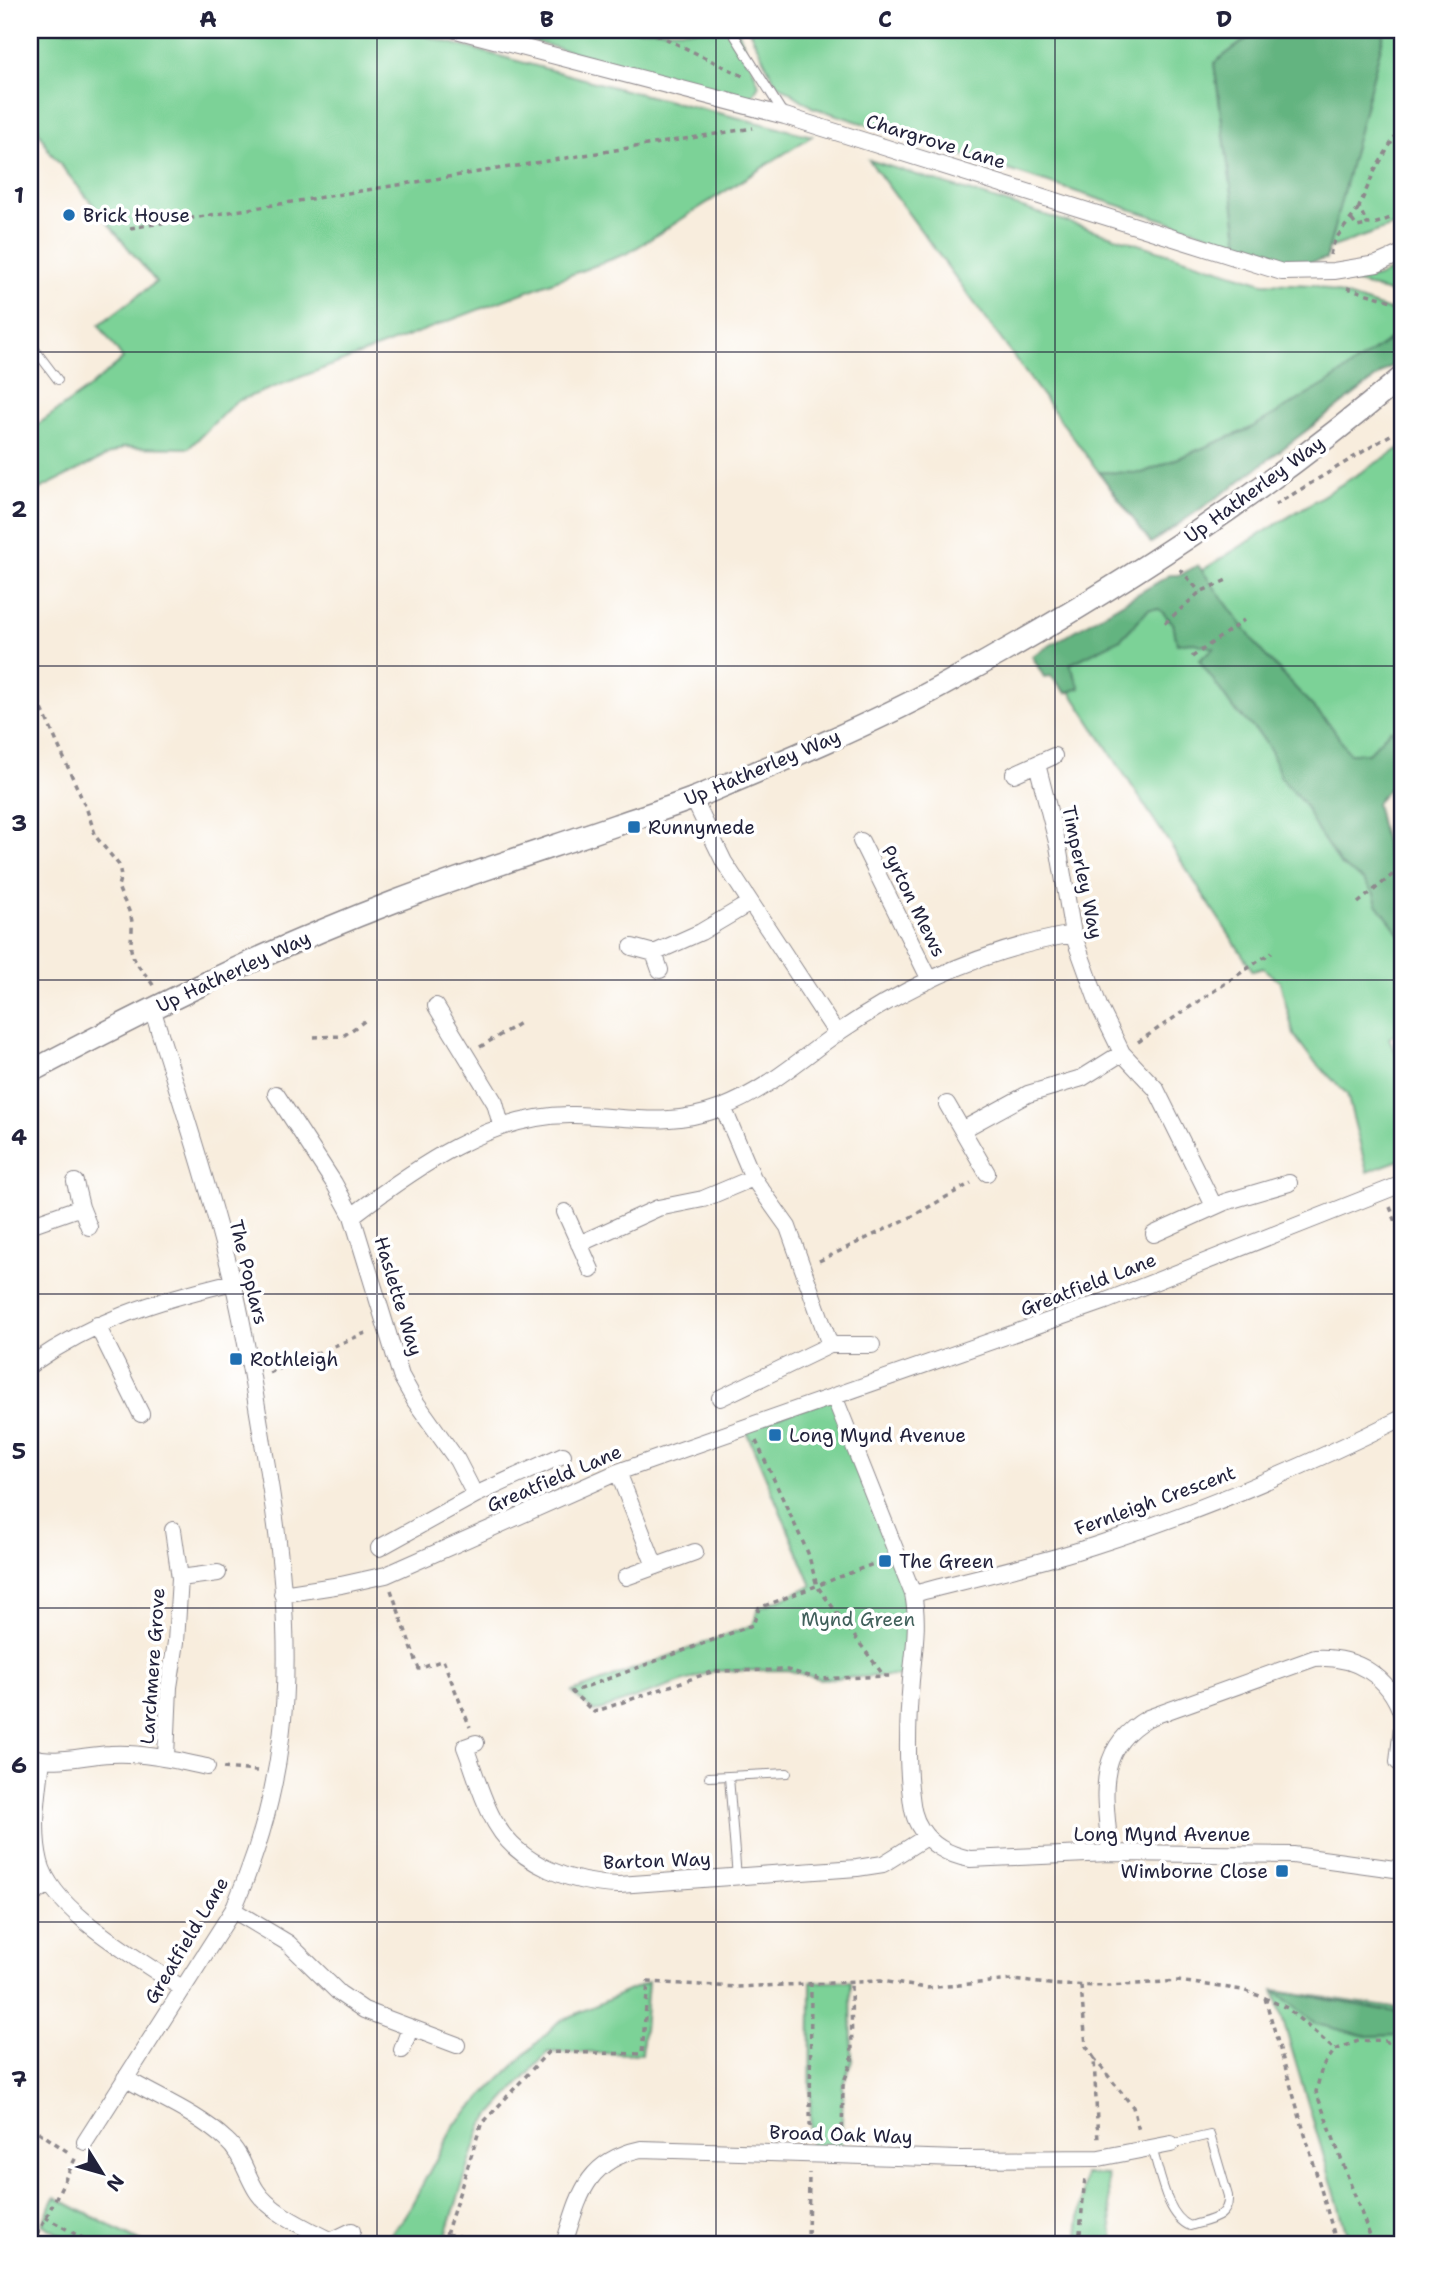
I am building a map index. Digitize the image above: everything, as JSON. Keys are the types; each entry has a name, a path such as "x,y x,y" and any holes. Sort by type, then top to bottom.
{"street":[{"name":"Chargrove Lane","path":"456,30 785,116 1282,272 1326,271 1377,264 1402,253"},
{"name":"Up Hatherley Way","path":"30,1072 157,1005 323,929 399,900 693,799 935,690 1143,567 1240,500 1368,406 1402,377"},
{"path":"1014,774 1054,756"},
{"name":"Timperley Way","path":"1037,764 1058,846 1073,934 1099,1006 1122,1053 1156,1089 1214,1206"},
{"path":"693,799 723,862 837,1034"},
{"name":"Pyrton Mews","path":"861,841 930,980"},
{"path":"632,947 654,953 701,932 750,903"},
{"path":"352,1216 419,1169 501,1125 572,1115 662,1120 683,1118 723,1107 788,1071 837,1034 930,980 1000,952 1038,940 1073,934"},
{"path":"654,953 660,970"},
{"name":"The Poplars","path":"157,1005 233,1282 274,1510 282,1594"},
{"path":"436,1006 495,1103 501,1125"},
{"path":"962,1130 1028,1094 1082,1078 1122,1053"},
{"name":"Haslette Way","path":"276,1094 278,1112 334,1184 352,1216 401,1376 415,1401 457,1460 475,1495"},
{"path":"947,1104 987,1173"},
{"path":"723,1107 753,1178 788,1227 830,1345"},
{"path":"579,1244 658,1208 703,1199 753,1178"},
{"path":"75,1182 89,1227"},
{"path":"1154,1234 1214,1206 1289,1183"},
{"name":"Greatfield Lane","path":"85,2142 233,1910 259,1843 276,1772 285,1701 282,1594 386,1575 618,1472 1106,1301 1402,1184"},
{"path":"30,1225 81,1207"},
{"path":"565,1212 591,1270"},
{"path":"30,1365 97,1325 169,1298 233,1282"},
{"path":"97,1325 141,1414"},
{"path":"720,1398 830,1345 872,1345"},
{"path":"834,1396 898,1554 917,1613 907,1764 914,1816 926,1837"},
{"name":"Fernleigh Crescent","path":"913,1594 1040,1562 1180,1516 1300,1466 1402,1418"},
{"path":"379,1548 475,1495 563,1455"},
{"path":"618,1472 655,1566"},
{"name":"Larchmere Grove","path":"166,1758 169,1687 176,1642 180,1578 173,1530"},
{"path":"626,1577 695,1552"},
{"name":"Larchmere Grove","path":"180,1578 218,1573"},
{"path":"1110,1853 1105,1781 1107,1768 1117,1744 1136,1725 1148,1718 1315,1658 1331,1657 1346,1660 1371,1671 1388,1687 1402,1715"},
{"path":"1398,1762 1402,1727"},
{"name":"Barton Way","path":"476,1743 465,1747 496,1824 518,1849 546,1868 598,1885 737,1878 883,1864 926,1837"},
{"path":"183,1989 68,1907 48,1884 40,1863 36,1758 112,1754 166,1758 206,1767"},
{"name":"Long Mynd Avenue","path":"926,1837 946,1852 970,1859 1110,1853 1293,1855 1402,1870"},
{"path":"30,1896 48,1884"},
{"path":"233,1910 288,1943 339,1993 364,2010 457,2045"},
{"path":"402,2050 410,2028"},
{"path":"125,2078 207,2124 225,2138 239,2153 263,2199 292,2220 330,2243 352,2231"},
{"name":"Broad Oak Way","path":"564,2244 586,2183 604,2163 628,2151 640,2149 958,2159 1093,2158 1171,2144"}],"lane":[{"path":"731,30 785,116"},
{"path":"30,343 58,380"},
{"path":"709,1777 787,1773"},
{"path":"729,1777 737,1878"},
{"path":"1148,2149 1172,2212 1181,2222 1190,2226 1223,2216 1229,2206 1228,2196 1210,2135 1171,2144"}],"path":[{"path":"648,30 746,78 762,80"},
{"path":"130,228 752,128 759,110"},
{"path":"1326,271 1332,242 1340,230 1352,220 1374,172 1402,125"},
{"path":"1359,207 1367,225"},
{"path":"1352,220 1357,227 1374,225 1402,214"},
{"path":"1176,565 1200,592"},
{"path":"1165,623 1200,592 1229,579"},
{"path":"1192,657 1244,620"},
{"path":"30,682 88,810 96,837 119,865 121,876 118,886 132,918 131,948 139,967 148,976 157,1005"},
{"path":"1357,903 1402,867"},
{"path":"1122,1053 1272,952"},
{"path":"314,1037 343,1036 366,1020"},
{"path":"466,1056 520,1023"},
{"path":"804,1268 911,1217 987,1173"},
{"path":"1383,1192 1402,1237"},
{"path":"252,1380 386,1324"},
{"path":"749,1426 808,1553 817,1586 884,1675"},
{"path":"898,1554 759,1608 753,1625 572,1692 594,1712 714,1671 787,1670 820,1679 884,1675 912,1677"},
{"path":"386,1575 419,1669 443,1660 476,1743"},
{"path":"206,1767 276,1772"},
{"path":"443,2244 481,2125 548,2052 642,2054 648,1982 735,1987 881,1981 927,1988 1011,1980 1081,1986 1178,1981 1243,1990 1265,1998 1287,2008 1335,2050"},
{"path":"808,2244 811,1982"},
{"path":"841,2155 843,2084 852,2061 851,1982"},
{"path":"1081,1986 1086,2046 1133,2107 1148,2149"},
{"path":"1265,1998 1337,2244"},
{"path":"1373,2244 1316,2092 1322,2067 1335,2050 1358,2041 1382,2040 1402,2049"},
{"path":"1079,2244 1093,2158 1094,2058"},
{"path":"30,2126 76,2158"},
{"path":"33,2244 85,2142"},
{"path":"45,2217 93,2244"},
{"path":"430,2244 444,2234 507,2244"}],"green space":[{"path":"30,30 403,30 617,88 812,136 628,253 235,402 189,448 124,447 30,494 30,430 86,390 123,359 99,325 156,282 49,151 30,114"},
{"path":"488,30 738,30 759,85 751,98"},
{"path":"749,30 1259,30 1214,63 1239,244 812,107 775,82"},
{"path":"1259,30 1385,30 1326,259 1295,265 1239,244 1214,63"},
{"path":"1385,30 1402,30 1402,223 1327,249"},
{"path":"869,160 1263,283 1314,285 1402,314 1402,358 1232,487 1151,543"},
{"path":"1402,266 1402,296 1351,281 1377,277"},
{"path":"1402,331 1402,358 1232,487 1151,543 1099,472 1142,473 1249,429 1326,384"},
{"path":"1402,447 1402,758 1365,791 1191,577"},
{"path":"1198,565 1262,652 1332,727 1349,753 1368,753 1391,729 1402,743 1402,764 1398,779 1376,803 1388,855 1402,870 1402,937 1377,904 1374,894 1364,881 1340,864 1317,830 1304,804 1281,778 1271,751 1260,735 1233,708 1199,660 1214,648 1190,642 1177,644 1173,623 1159,609 1149,609 1121,639 1070,664 1080,688 1066,693 1051,676 1044,677 1032,656 1170,575 1180,575"},
{"path":"1175,581 1402,920 1402,1030 1389,1038 1402,1064 1402,1159 1367,1172 1347,1094 1311,1058 1294,1035 1280,982 1263,968 1253,971 1047,656"},
{"name":"Mynd Green","path":"834,1396 913,1594 912,1677 820,1679 787,1670 714,1671 594,1712 572,1692 753,1625 759,1608 812,1586 745,1428"},
{"path":"851,1981 852,2061 843,2084 841,2155 810,2154 811,1982"},
{"path":"648,1982 642,2054 548,2052 482,2125 443,2244 382,2244 405,2217 455,2124 558,2022"},
{"path":"1274,1990 1402,2009 1402,2244 1350,2244"},
{"path":"1274,1990 1402,2013 1402,2035 1366,2036 1316,2024"},
{"path":"1085,2174 1107,2175 1114,2244 1077,2244"},
{"path":"55,2197 144,2244 75,2244 42,2224"}],"place":[{"name":"Brick House","path":"69,215"},
{"name":"Runnymede","path":"634,827"},
{"name":"Rothleigh","path":"236,1359"},
{"name":"Long Mynd Avenue","path":"775,1435"},
{"name":"The Green","path":"885,1561"},
{"name":"Wimborne Close","path":"1282,1871"}]}
